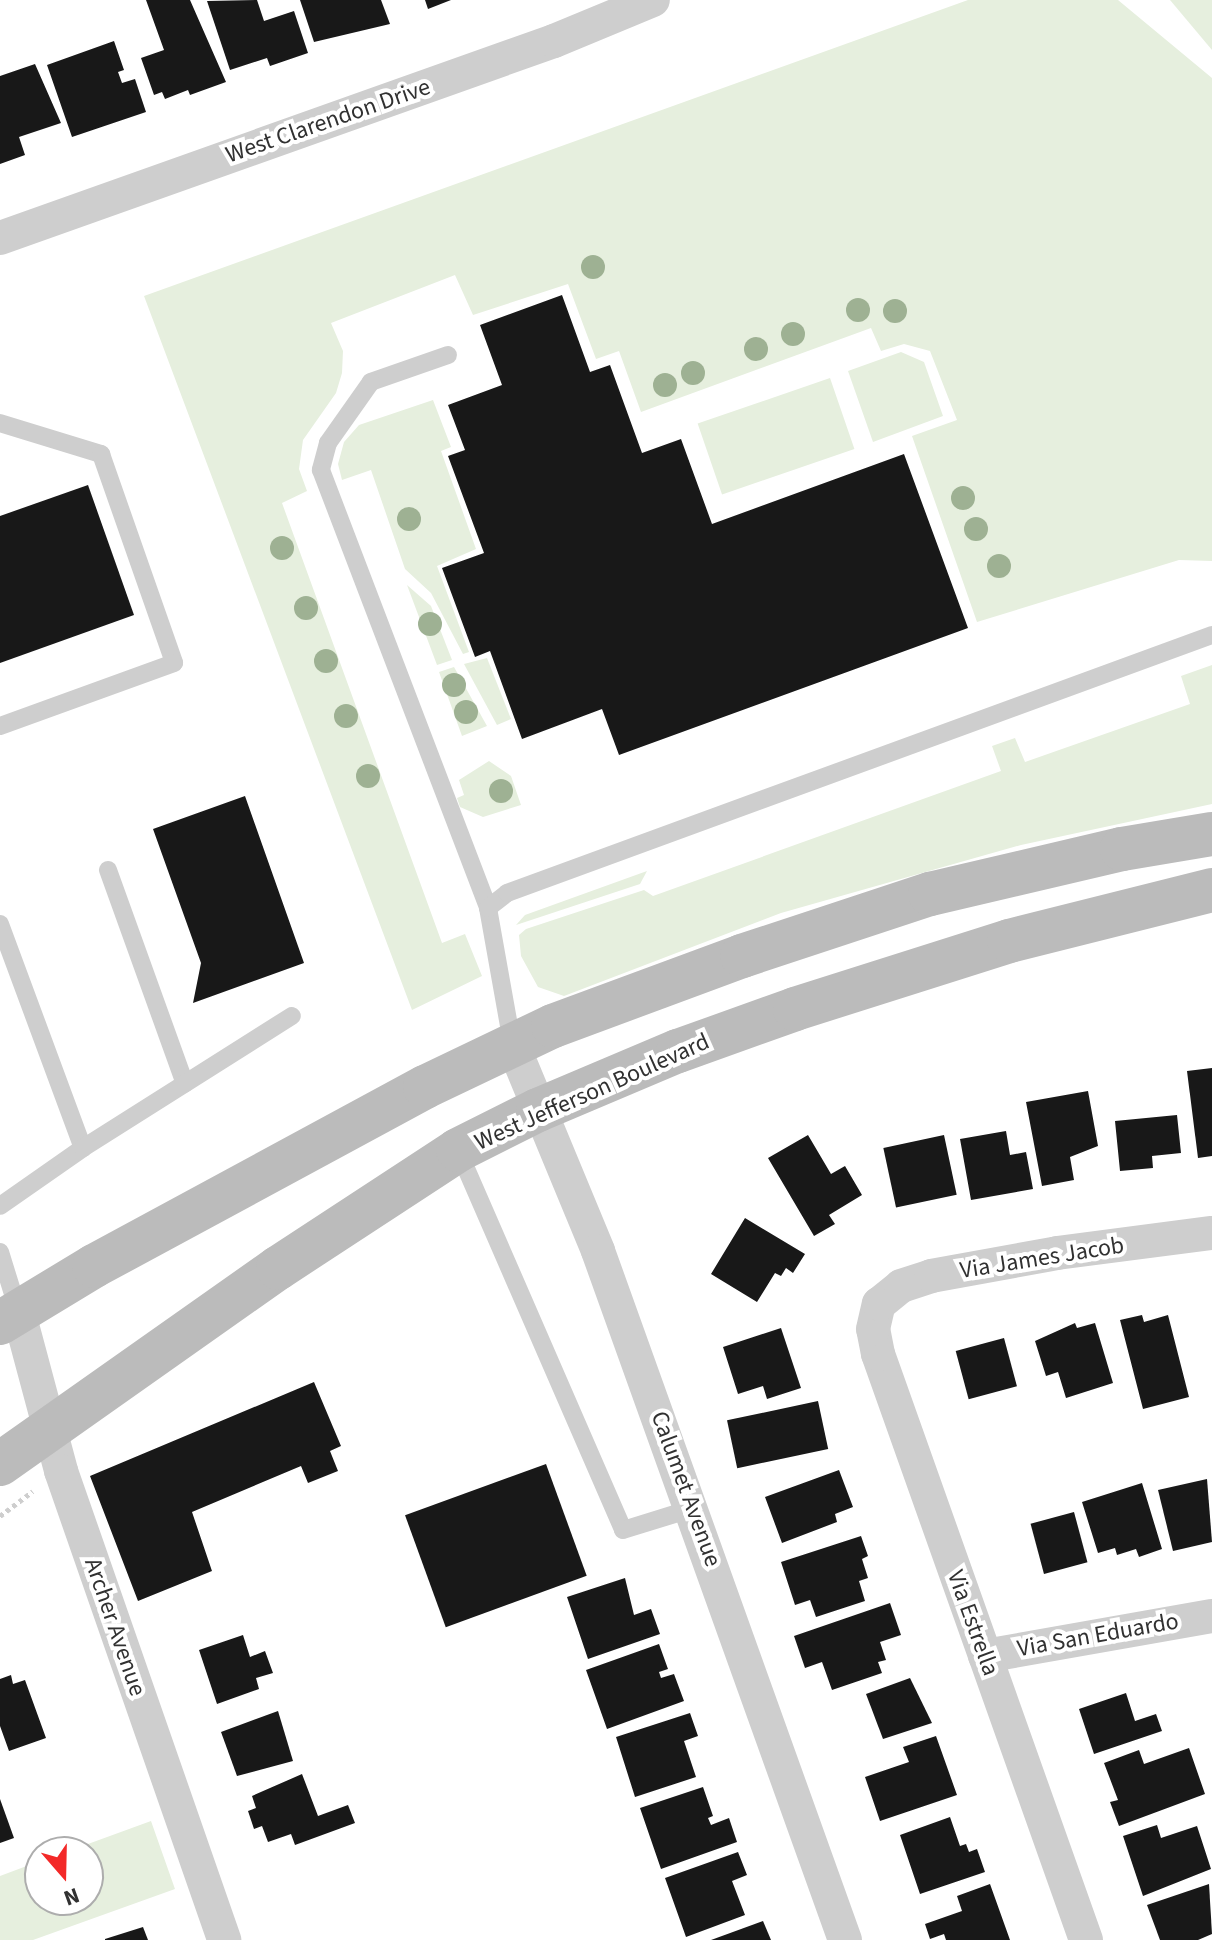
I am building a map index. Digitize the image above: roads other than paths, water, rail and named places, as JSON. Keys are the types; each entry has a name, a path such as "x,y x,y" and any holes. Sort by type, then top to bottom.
{"main road":[{"path":"9,1317 512,1043 742,956 930,894 1122,849 1212,834"},
{"name":"West Jefferson Boulevard","path":"0,1464 278,1268 458,1150 538,1110 678,1051 795,1009 1009,941 1212,890"}],"street":[{"name":"West Clarendon Drive","path":"0,238 554,41 603,8 653,0"},
{"name":"Calumet Avenue","path":"512,1043 598,1251 694,1508 845,1940"},
{"name":"Via James Jacob","path":"879,1304 901,1286 931,1276 1057,1253 1212,1233"},
{"name":"Via Estrella","path":"879,1304 873,1329 878,1354 1086,1940"},
{"name":"Archer Avenue","path":"9,1317 224,1940"},
{"name":"Via San Eduardo","path":"985,1656 1212,1616"}],"lane":[{"path":"448,355 371,382 328,443 321,470 488,908 512,1043"},
{"path":"0,423 101,454 174,663 0,726"},
{"path":"488,908 507,893 1212,635"},
{"path":"108,870 185,1084"},
{"path":"0,924 9,974 83,1148"},
{"path":"0,1206 83,1148 292,1016"},
{"path":"458,1150 623,1530 694,1508"},
{"path":"0,1252 9,1317"}]}
